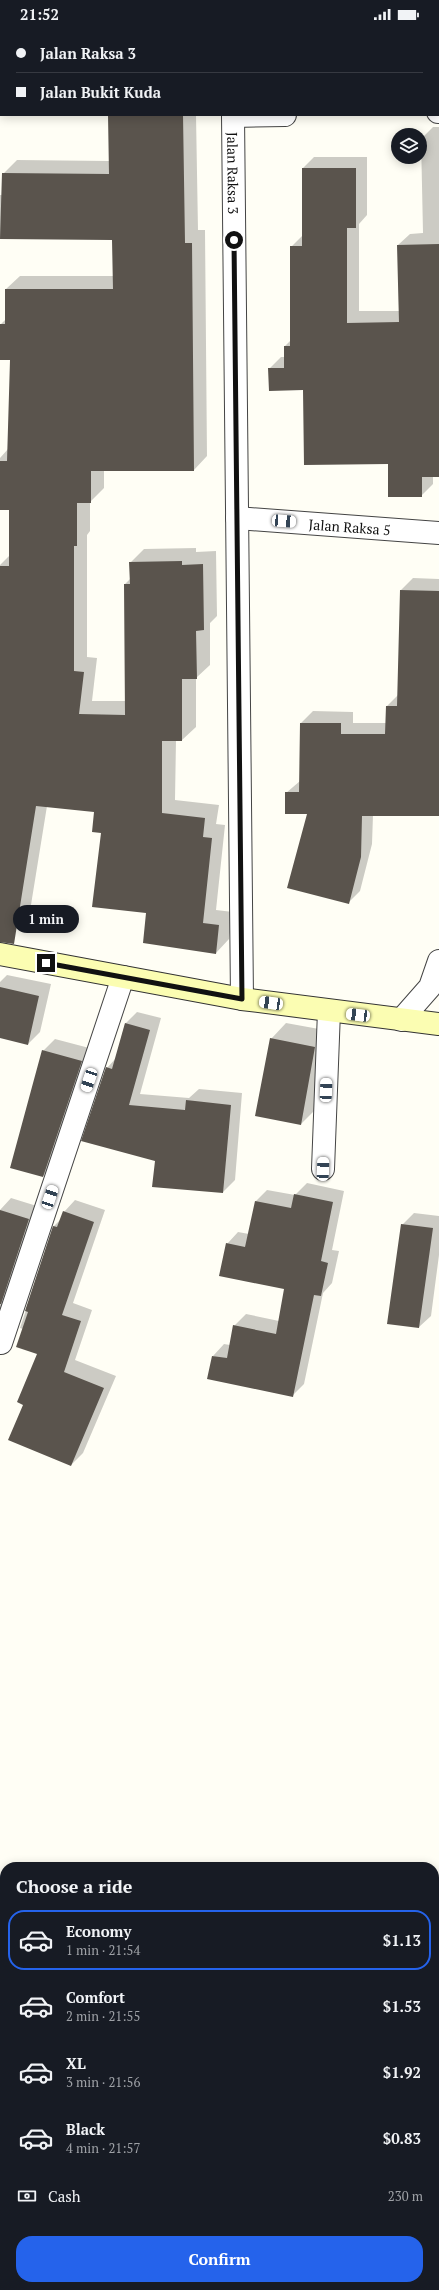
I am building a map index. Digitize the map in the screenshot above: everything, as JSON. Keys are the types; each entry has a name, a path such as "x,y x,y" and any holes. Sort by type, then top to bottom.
{"street":[{"name":"Jalan Raksa 3","path":"233,116 242,999"},
{"name":"Jalan Raksa 5","path":"237,518 439,533"},
{"path":"0,954 242,999 439,1024"},
{"path":"401,1020 430,988 439,961"},
{"path":"1,1343 123,978"},
{"path":"323,1169 329,1011"}],"building":[{"path":"108,116 183,116 185,243 192,243 194,471 91,471 91,503 77,503 77,546 74,546 74,671 84,672 79,714 125,715 124,584 130,584 129,562 182,561 182,565 203,564 204,630 196,631 197,679 182,679 182,741 162,741 162,813 205,818 203,837 212,838 203,923 219,925 216,954 143,943 146,913 92,907 101,833 92,832 94,812 36,806 14,944 0,942 0,566 9,566 9,510 0,510 0,461 7,461 10,360 0,360 0,324 5,324 5,289 113,289 112,240 0,239 2,173 109,174"},
{"path":"302,168 356,168 356,228 347,228 347,323 399,322 397,245 439,244 439,477 422,477 422,497 388,497 388,464 304,465 303,390 269,391 268,368 284,368 284,346 290,346 290,246 302,246"},
{"path":"400,590 439,591 439,816 362,816 361,857 349,904 287,888 307,814 285,814 285,792 299,792 300,723 341,723 341,734 385,734 386,706 397,706"},
{"path":"0,987 39,996 28,1045 0,1038"},
{"path":"125,1023 150,1030 129,1105 185,1110 186,1100 231,1105 223,1193 152,1187 155,1161 81,1141 106,1067 112,1069"},
{"path":"270,1038 315,1047 301,1125 255,1116"},
{"path":"42,1050 82,1061 43,1177 10,1168"},
{"path":"294,1194 333,1202 321,1261 328,1263 321,1296 314,1295 293,1397 207,1379 212,1356 227,1358 233,1325 276,1334 284,1289 219,1276 226,1243 245,1247 255,1201 291,1208"},
{"path":"0,1210 29,1219 1,1304 0,1304"},
{"path":"63,1211 94,1222 62,1315 81,1321 64,1372 104,1388 71,1466 8,1440 23,1405 17,1402 37,1354 16,1347 28,1312 25,1311 53,1226 57,1227"},
{"path":"401,1224 433,1228 419,1328 387,1324"}],"route":[{"path":"46,963 242,999 234,240"}]}
